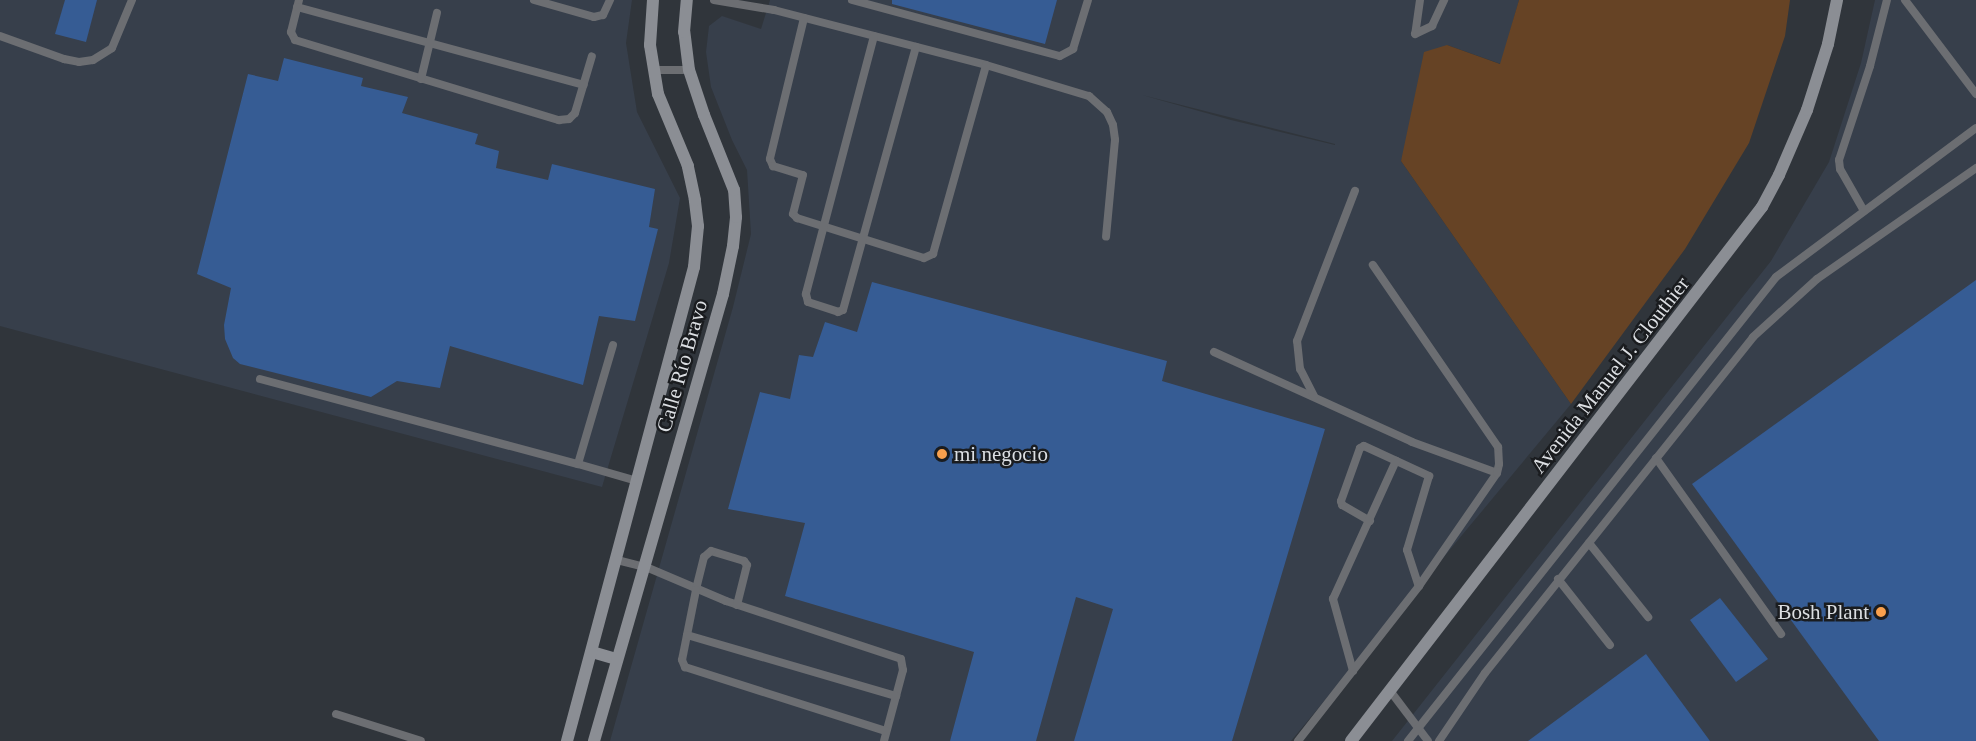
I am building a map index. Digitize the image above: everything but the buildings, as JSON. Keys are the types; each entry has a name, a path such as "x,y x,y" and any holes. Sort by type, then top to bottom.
{"street":[{"name":"Calle Río Bravo","path":"567,741 694,267 698,226 688,166 658,94 653,70 649,24 653,0"},
{"name":"Calle Río Bravo","path":"594,741 723,294 736,217 734,190 689,70 684,32 687,0"},
{"name":"Avenida Manuel J. Clouthier","path":"1351,741 1391,692 1762,207 1807,110 1828,44 1837,0"},
{"path":"592,652 618,659"}],"lane":[{"path":"0,36 64,59 79,62 93,60 112,48 132,0"},
{"path":"534,0 594,17 603,15 610,0"},
{"path":"714,0 804,18 986,65 1089,96 1107,112 1115,140 1106,237"},
{"path":"852,0 1060,56 1073,50 1088,0"},
{"path":"1420,0 1415,34 1432,26 1444,0"},
{"path":"1864,211 1839,165 1847,132 1870,66 1887,0"},
{"path":"1905,0 1976,94"},
{"path":"584,85 430,44 298,4 291,32 295,40 560,120 569,119 575,113 584,85 592,56"},
{"path":"421,79 437,13"},
{"path":"804,18 770,159 773,166 802,175 794,216 924,258 933,254 986,65"},
{"path":"874,36 806,297 808,302 838,312 843,310 864,239 916,47"},
{"path":"653,70 689,70"},
{"path":"1408,741 1757,297 1794,261 1976,128"},
{"path":"1439,741 1485,673 1558,579 1753,337 1817,279 1976,168"},
{"path":"1314,396 1300,369 1297,341 1355,191"},
{"path":"1298,741 1419,586 1497,472 1497,447 1373,265"},
{"path":"578,464 613,345"},
{"path":"1214,352 1412,442 1497,472"},
{"path":"261,379 638,481"},
{"path":"1370,520 1342,506 1341,501 1360,448 1364,446 1429,476 1407,550 1419,586"},
{"path":"1656,458 1781,634"},
{"path":"1353,671 1333,599 1396,461"},
{"path":"1589,543 1648,617"},
{"path":"737,605 747,566 744,561 711,551 704,557 696,590 682,660 685,667 886,731"},
{"path":"617,560 646,567 696,590 737,605 897,657 902,662 903,670 884,741"},
{"path":"1558,579 1610,645"},
{"path":"687,635 896,696"},
{"path":"1391,692 1428,741"},
{"path":"336,714 421,741"}],"shaded area":[{"path":"0,0 632,0 626,43 637,112 680,198 669,263 602,487 0,326"},
{"path":"770,0 1519,0 1501,64 1447,45 1401,161 1571,404 1291,741 610,741 733,307 751,234 747,170 732,140 711,87 706,52 709,26 722,16 761,29","holes":["1142,95 1335,144 1231,120"]},
{"path":"1519,0 1790,0 1785,36 1749,143 1685,249 1571,404 1401,161 1424,52 1447,45 1500,64"},
{"path":"1875,0 1976,0 1976,741 1392,741 1771,261 1829,162 1861,63"}],"place":[{"name":"mi negocio","path":"942,454"},
{"name":"Bosh Plant","path":"1881,612"}]}
